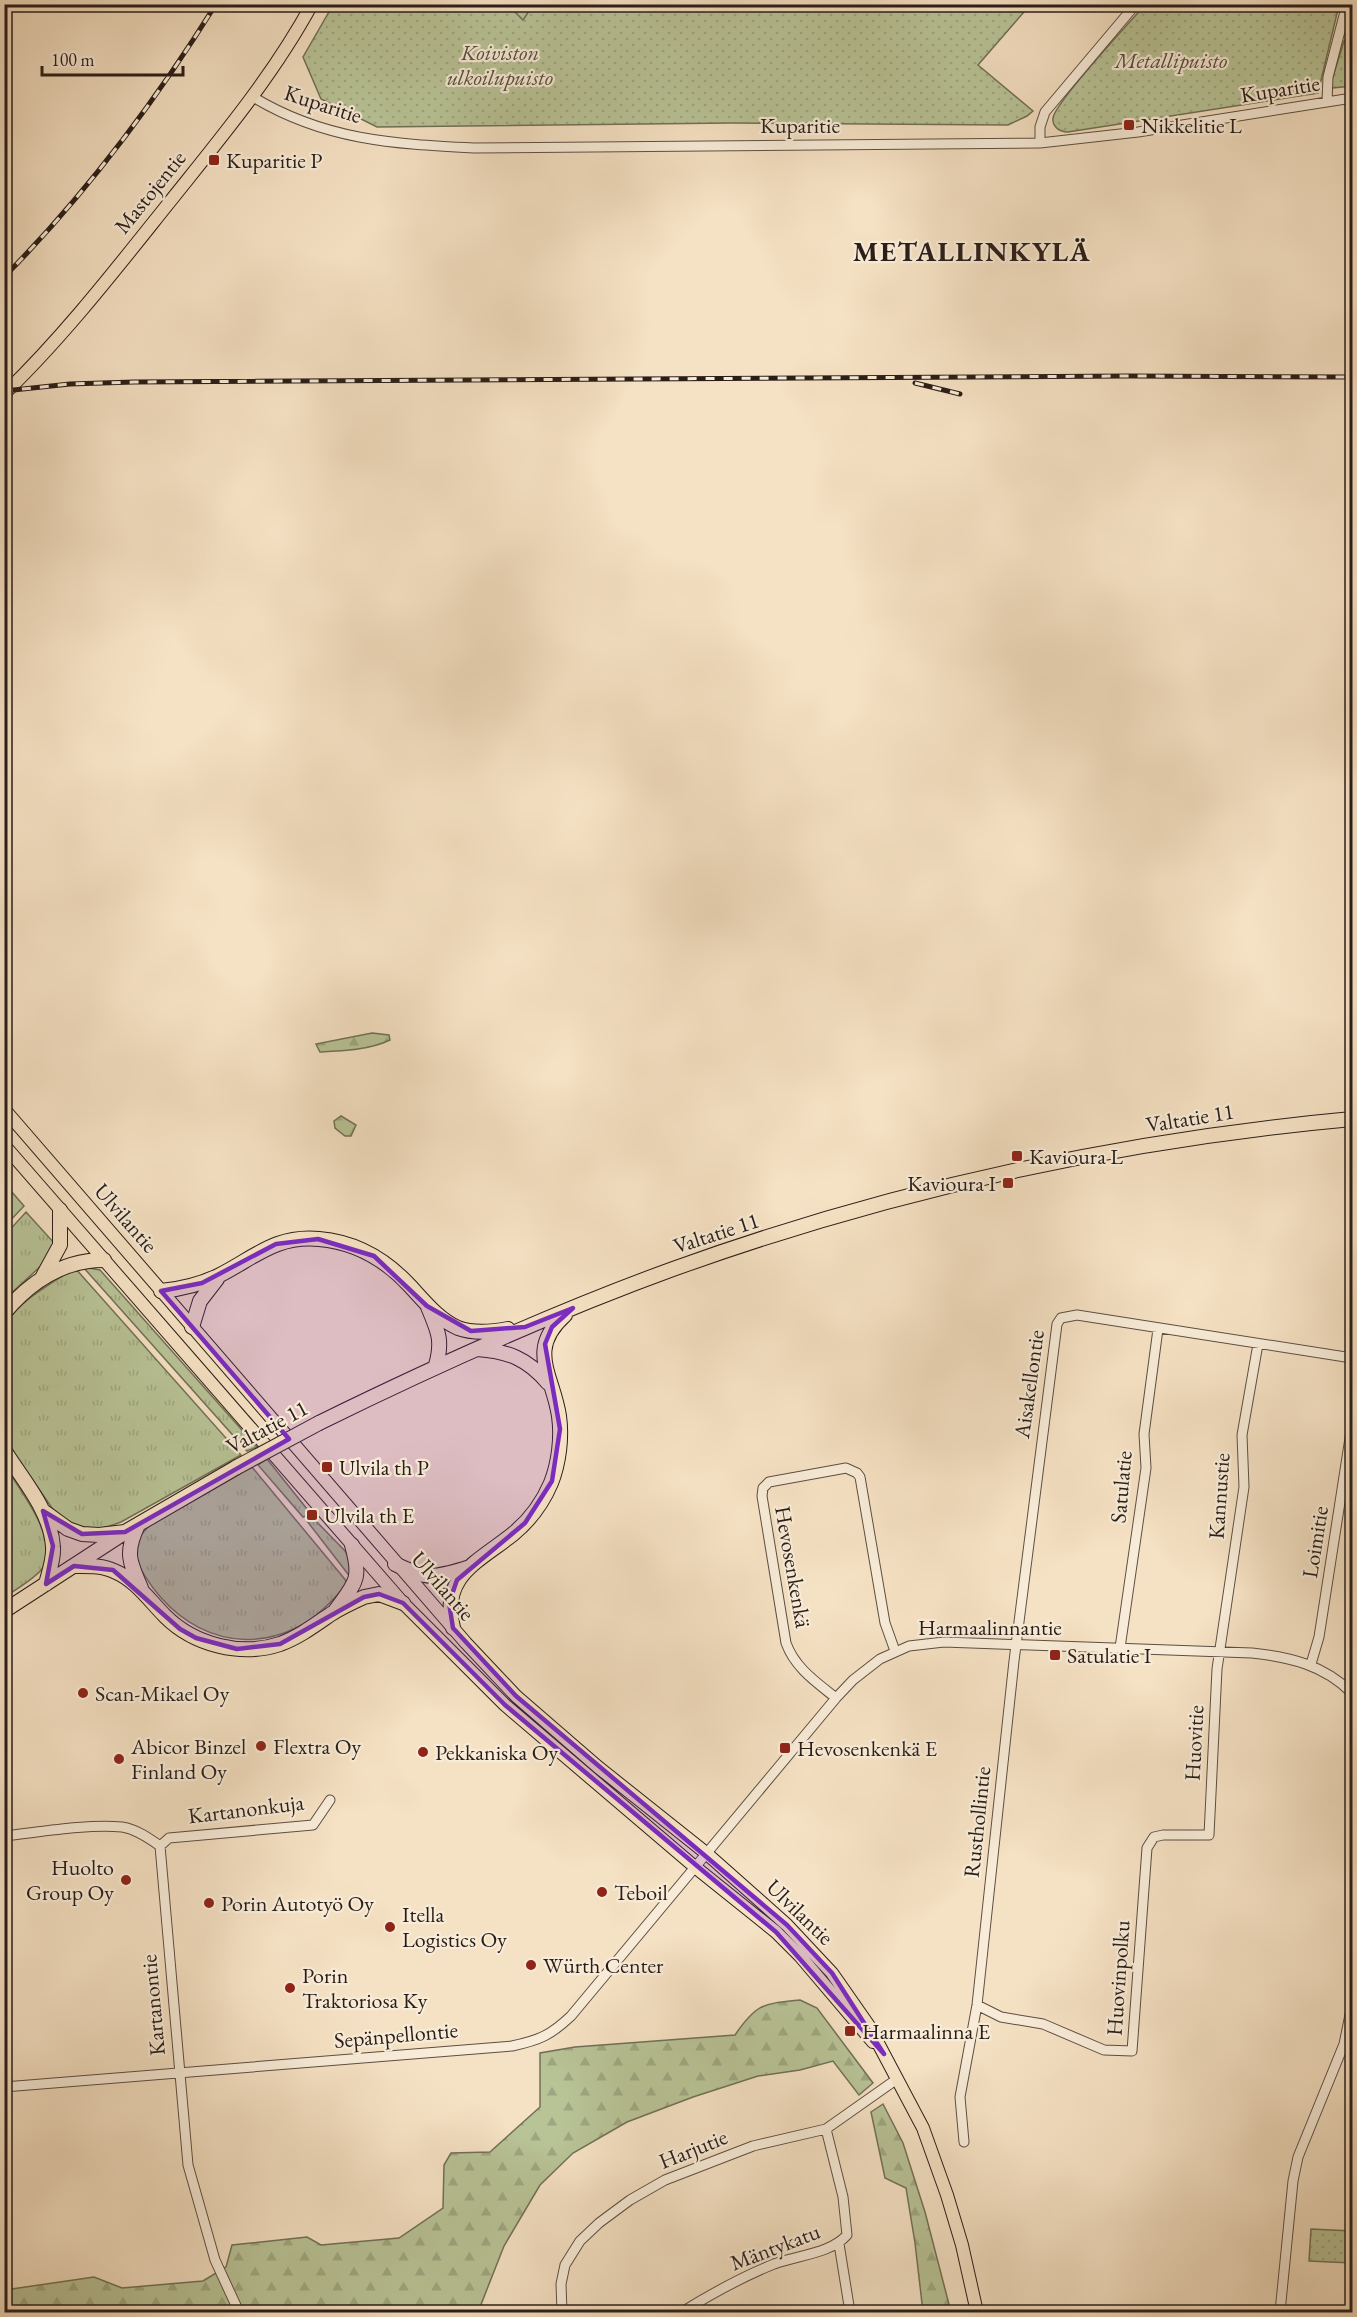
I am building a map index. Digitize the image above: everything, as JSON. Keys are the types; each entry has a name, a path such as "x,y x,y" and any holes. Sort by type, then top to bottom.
{"highway":[{"name":"Valtatie 11","path":"4,1611 131,1528 319,1423 436,1365 525,1327 674,1269 786,1232 933,1190 1065,1160 1238,1131 1353,1119"},
{"path":"42,1278 60,1245 60,1210"},
{"path":"161,1291 188,1288 220,1275 259,1251 276,1244 318,1239 356,1248 374,1256 392,1268 427,1306 449,1322 471,1331 525,1327"},
{"path":"4,1313 23,1293 42,1278 75,1262 104,1260"},
{"path":"192,1327 200,1301 220,1275"},
{"path":"427,1306 440,1340 436,1365"},
{"path":"453,1628 449,1612 451,1592 467,1568 525,1523 545,1496 552,1481 559,1450 560,1430 559,1415 548,1383 545,1344 552,1327 573,1308"},
{"path":"473,1349 496,1350 520,1358 531,1365 548,1383"},
{"path":"4,1450 43,1511 53,1546 51,1568 46,1584"},
{"path":"43,1511 68,1528 82,1534 99,1536 131,1528 129,1553 141,1590"},
{"path":"334,1612 354,1585 358,1574 352,1545"},
{"path":"396,1564 415,1574 427,1577 438,1577 467,1568"},
{"path":"74,1566 113,1570 141,1590 167,1617 188,1634 215,1645 237,1649 258,1649 280,1644 364,1597 379,1594 403,1603"}],"main road":[{"name":"Mastojentie","path":"4,394 115,269 253,97 312,4"},
{"name":"Ulvilantie","path":"4,1109 396,1564 516,1696 598,1767 706,1852 787,1925 832,1973 869,2026 923,2128 962,2245 977,2313"},
{"name":"Ulvilantie","path":"4,1145 403,1603 505,1705 695,1867 776,1932 800,1956 884,2054"}],"street":[{"path":"1040,143 1040,127 1045,112 1136,4"},
{"path":"1328,101 1326,88 1328,77 1347,4"},
{"name":"Kuparitie","path":"253,97 271,108 341,134 393,144 474,148 1040,143 1138,132 1353,98"},
{"name":"Aisakellontie","path":"1017,1644 1056,1324 1061,1318 1077,1315 1353,1358"},
{"name":"Satulatie","path":"1120,1648 1146,1468 1144,1434 1158,1329"},
{"name":"Kannustie","path":"1219,1652 1244,1487 1242,1435 1258,1344"},
{"name":"Loimitie","path":"1311,1664 1319,1637 1353,1425"},
{"name":"Hevosenkenkä","path":"836,1698 800,1668 791,1656 786,1643 762,1496 763,1488 769,1482 846,1468 860,1477 885,1623 895,1651"},
{"name":"Harmaalinnantie","path":"706,1852 836,1698 866,1669 895,1651 923,1643 1017,1644 1280,1656 1311,1664 1334,1677 1353,1693"},
{"name":"Rusthollintie","path":"964,2142 960,2097 977,2005 1017,1644"},
{"name":"Huovitie","path":"1209,1836 1219,1652"},
{"name":"Kartanonkuja","path":"159,1846 169,1838 313,1825 330,1800"},
{"path":"4,1836 82,1828 124,1827 146,1836 159,1846"},
{"name":"Huovinpolku","path":"977,2005 1001,2017 1043,2024 1104,2050 1132,2051 1147,1848 1154,1837 1163,1835 1209,1836"},
{"name":"Kartanontie","path":"159,1846 186,2152 193,2188 215,2260 239,2313"},
{"name":"Sepänpellontie","path":"4,2087 512,2046 537,2041 554,2032 571,2016 706,1852"},
{"path":"1280,2313 1293,2181 1298,2157 1348,2045 1353,2005"},
{"name":"Harjutie","path":"562,2313 561,2284 565,2265 580,2241 599,2223 630,2200 665,2180 753,2146 826,2128 897,2079"},
{"name":"Mäntykatu","path":"682,2313 726,2286 774,2265 839,2244 847,2235 843,2197 826,2128"},
{"path":"839,2244 850,2313"}],"highlighted area":[{"path":"318,1239 374,1256 427,1306 471,1331 525,1327 573,1308 552,1327 545,1344 560,1429 552,1481 525,1523 457,1580 449,1603 453,1628 516,1696 787,1925 832,1973 884,2054 776,1932 505,1705 403,1603 379,1594 364,1597 280,1644 237,1649 196,1638 180,1629 113,1570 74,1566 46,1584 53,1546 43,1511 82,1534 125,1532 289,1439 161,1291 202,1283 276,1244"}],"green space":[{"name":"Koiviston ulkoilupuisto","path":"333,5 1030,5 978,65 1033,111 1008,125 732,123 377,127 321,99 303,57"},
{"path":"508,5 533,5 523,20"},
{"name":"Metallipuisto","path":"1145,5 1339,5 1318,93 1068,132 1057,128 1053,118 1066,96"},
{"path":"1352,37 1352,86 1333,88 1331,83 1344,41"},
{"path":"372,1033 389,1035 390,1040 365,1048 329,1052 320,1052 316,1044"},
{"path":"341,1116 356,1125 351,1136 345,1136 335,1128 334,1121"},
{"path":"5,1184 24,1206 4,1226"},
{"path":"26,1212 55,1244 43,1264 5,1299 5,1235"},
{"path":"83,1267 100,1270 257,1447 247,1451"},
{"path":"75,1268 241,1455 121,1522 104,1528 87,1528 70,1523 52,1508 15,1454 5,1435 5,1325 27,1300"},
{"path":"267,1459 311,1514 303,1517 258,1465"},
{"path":"4,1465 28,1501 43,1531 47,1545 47,1558 42,1569 5,1597"},
{"path":"252,1467 348,1583 324,1608 296,1628 270,1637 245,1639 221,1636 199,1628 179,1614 145,1577 133,1553 137,1539 149,1526"},
{"path":"313,1518 349,1555 351,1578 307,1521"},
{"path":"800,2000 817,2008 873,2083 859,2095 833,2061 800,2070 758,2076 627,2122 573,2153 540,2185 504,2246 480,2307 461,2312 5,2312 5,2290 94,2277 122,2288 203,2281 226,2267 232,2245 307,2237 321,2245 399,2238 443,2208 444,2165 451,2153 490,2152 540,2107 540,2053 575,2047 735,2035 749,2017 762,2007"},
{"path":"883,2104 903,2143 925,2212 951,2312 923,2312 906,2188 885,2178 871,2112"},
{"path":"1311,2229 1352,2231 1352,2263 1309,2261"}],"railway":[{"path":"4,277 63,214 118,146 169,76 216,4"},
{"path":"4,391 70,384 134,382 1129,376 1352,377"},
{"path":"915,383 960,394"}],"place":[{"name":"Nikkelitie L","path":"1129,125"},
{"name":"Kuparitie P","path":"214,160"},
{"name":"Kavioura L","path":"1017,1156"},
{"name":"Kavioura I","path":"1008,1183"},
{"name":"Ulvila th P","path":"327,1467"},
{"name":"Ulvila th E","path":"312,1515"},
{"name":"Satulatie I","path":"1055,1655"},
{"name":"Scan-Mikael Oy","path":"83,1693"},
{"name":"Flextra Oy","path":"261,1746"},
{"name":"Hevosenkenkä E","path":"785,1748"},
{"name":"Pekkaniska Oy","path":"423,1752"},
{"name":"Abicor Binzel Finland Oy","path":"119,1759"},
{"name":"Huolto Group Oy","path":"126,1880"},
{"name":"Teboil","path":"602,1892"},
{"name":"Porin Autotyö Oy","path":"209,1903"},
{"name":"Itella Logistics Oy","path":"390,1927"},
{"name":"Würth Center","path":"531,1965"},
{"name":"Porin Traktoriosa Ky","path":"290,1988"},
{"name":"Harmaalinna E","path":"850,2031"}],"district":[{"name":"METALLINKYLÄ","path":"972,251"}]}
